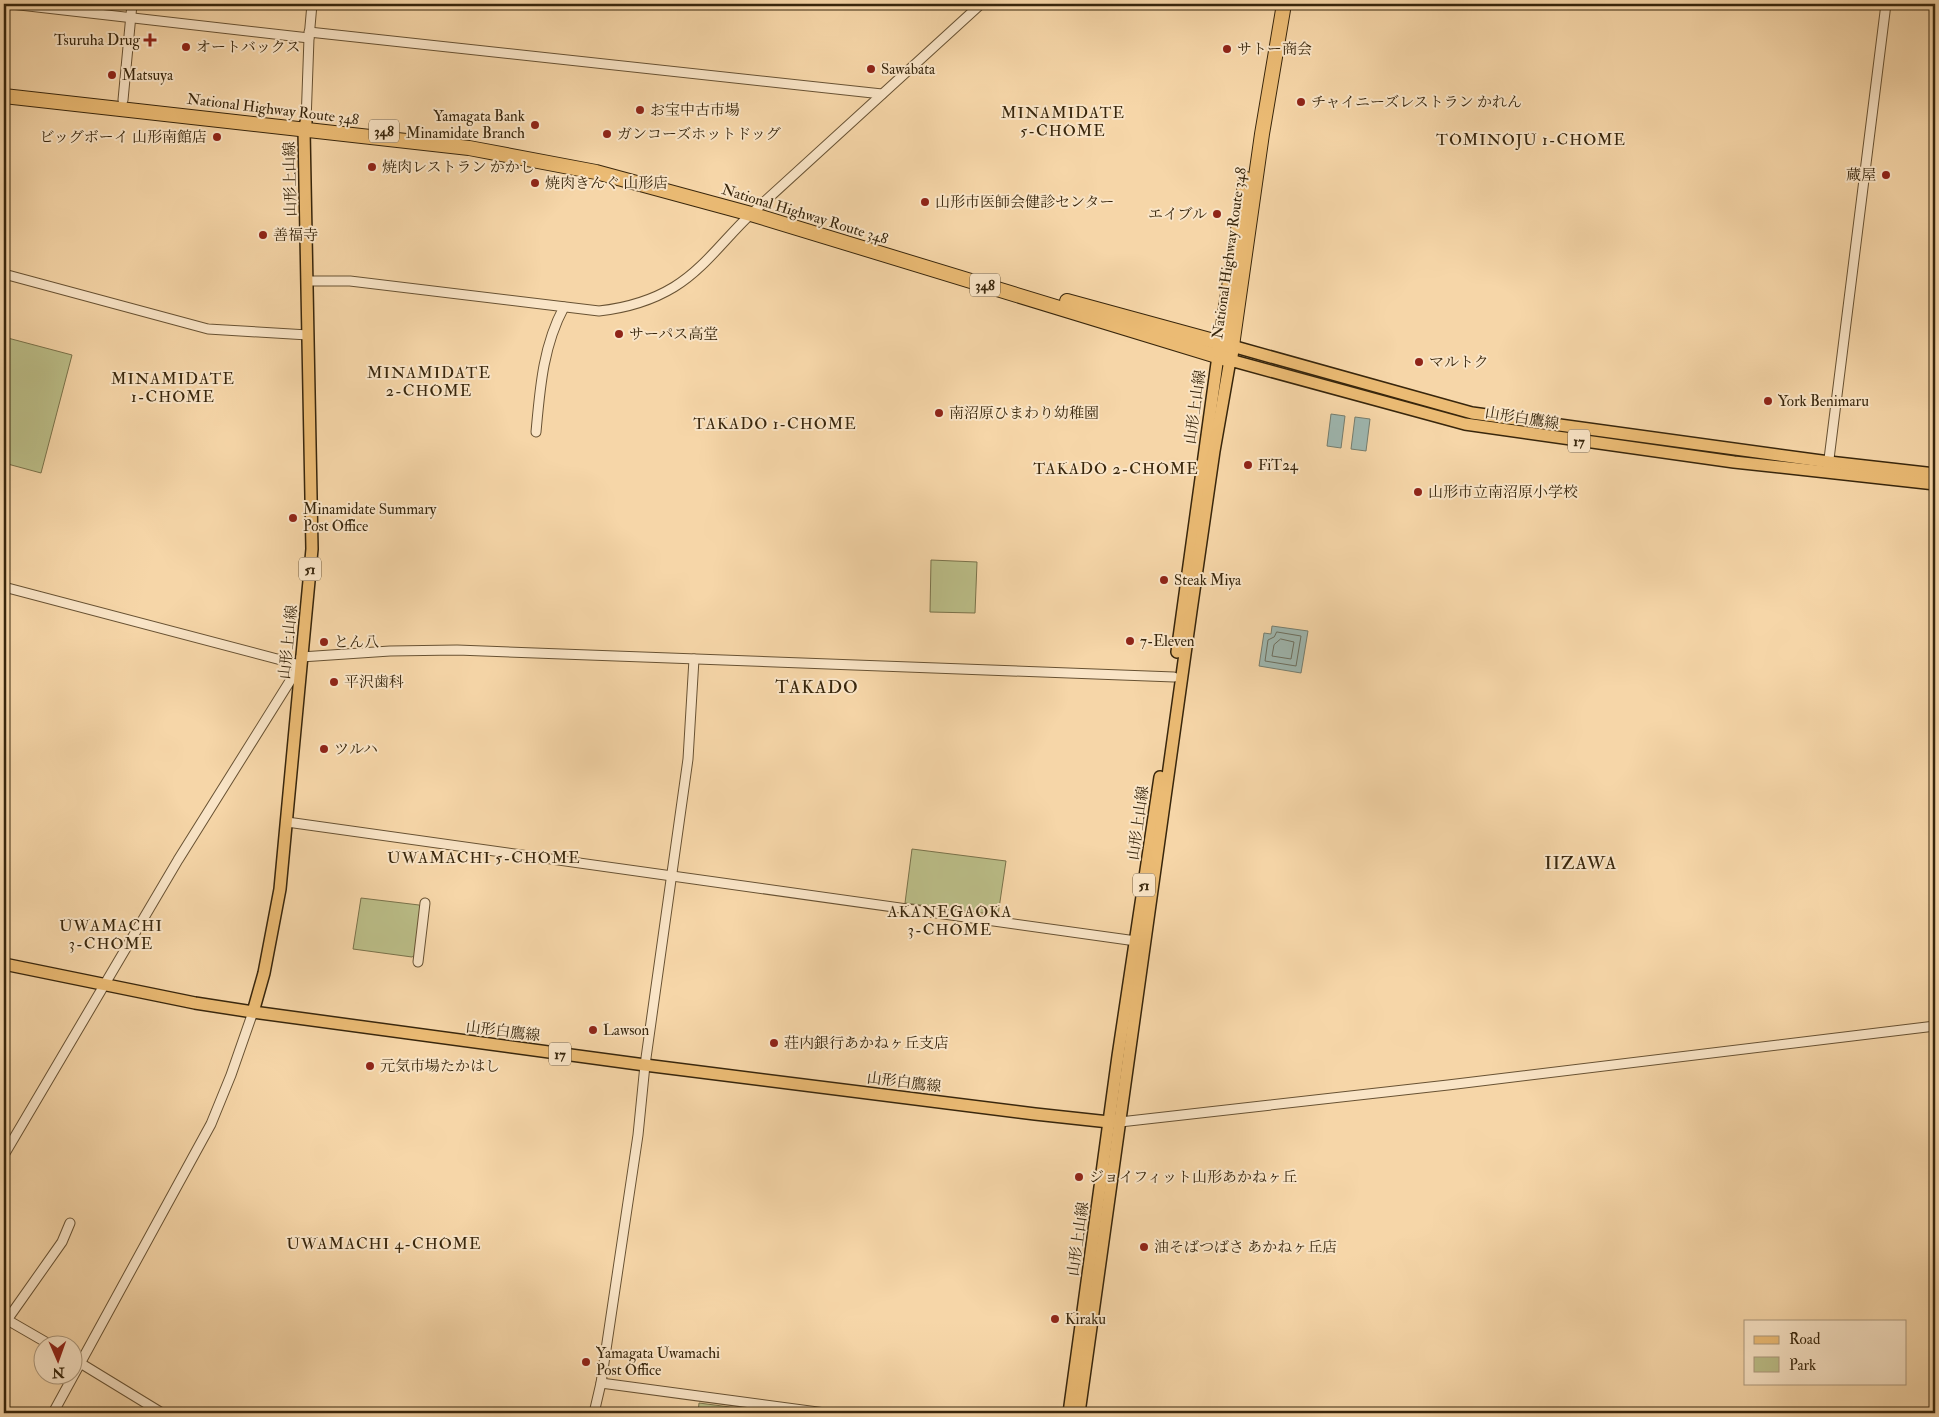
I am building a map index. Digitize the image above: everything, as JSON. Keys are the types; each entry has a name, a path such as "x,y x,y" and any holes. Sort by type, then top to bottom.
{"highway":[{"name":"National Highway Route 348","path":"1225,351 1275,4"},
{"name":"National Highway Route 348","path":"1225,351 1284,4"},
{"name":"National Highway Route 348","path":"4,88 123,100 469,148 586,170 755,211 1225,351"},
{"name":"National Highway Route 348","path":"4,96 305,126"}],"main road":[{"name":"山形上山線","path":"253,1012 264,973 280,889 312,549 305,126"},
{"name":"山形白鷹線","path":"1225,351 1464,424 1568,440 1828,468 1935,484"},
{"name":"山形上山線","path":"1079,1413 1136,941 1174,677 1225,351"},
{"name":"山形上山線","path":"1069,1413 1191,611 1213,460 1225,351"},
{"name":"山形白鷹線","path":"1828,468 1932,472"},
{"name":"山形白鷹線","path":"4,964 195,1003 253,1012 645,1065 1114,1122"}],"street":[{"path":"11,4 882,94"},
{"path":"123,100 132,4"},
{"path":"305,126 312,4"},
{"path":"307,281 350,281 599,311 626,307 657,296 676,286 696,270 755,211 981,4"},
{"path":"1828,468 1886,4"},
{"path":"4,274 208,329 308,335"},
{"path":"536,432 546,350 554,324 564,307"},
{"path":"4,587 301,661 390,652 457,650 1174,677"},
{"path":"594,1413 601,1382 638,1135 645,1065 688,759 694,659"},
{"path":"4,1155 178,860 301,661"},
{"path":"287,822 1136,941"},
{"path":"418,962 425,903"},
{"path":"82,1350 211,1124 253,1012"},
{"path":"1114,1122 1428,1088 1935,1026"},
{"path":"32,1334 5,1319 62,1242 70,1223"},
{"path":"82,1365 162,1413"},
{"path":"601,1382 825,1413"},
{"path":"53,1413 66,1384"}],"green space":[{"path":"4,337 72,355 41,473 4,463"},
{"path":"931,560 977,562 975,613 930,612"},
{"path":"912,849 1006,861 998,915 905,903"},
{"path":"361,898 419,905 422,909 417,954 412,957 353,949"},
{"path":"699,1403 776,1413 698,1413"}],"water":[{"path":"1331,414 1345,416 1341,448 1327,446"},
{"path":"1355,417 1370,419 1366,451 1351,449"},
{"path":"1272,626 1308,631 1301,673 1259,666 1264,633 1271,634"}],"place":[{"name":"Tsuruha Drug","path":"150,40"},
{"name":"オートバックス","path":"186,47"},
{"name":"サトー商会","path":"1227,49"},
{"name":"Sawabata","path":"871,69"},
{"name":"Matsuya","path":"112,75"},
{"name":"チャイニーズレストラン かれん","path":"1301,102"},
{"name":"お宝中古市場","path":"640,110"},
{"name":"Yamagata Bank Minamidate Branch","path":"535,125"},
{"name":"ガンコーズホットドッグ","path":"607,134"},
{"name":"ビッグボーイ 山形南館店","path":"217,137"},
{"name":"焼肉レストラン かかし","path":"372,167"},
{"name":"蔵屋","path":"1886,175"},
{"name":"焼肉きんぐ 山形店","path":"535,183"},
{"name":"山形市医師会健診センター","path":"925,202"},
{"name":"エイブル","path":"1217,214"},
{"name":"善福寺","path":"263,235"},
{"name":"サーパス高堂","path":"619,334"},
{"name":"マルトク","path":"1419,362"},
{"name":"York Benimaru","path":"1768,401"},
{"name":"南沼原ひまわり幼稚園","path":"939,413"},
{"name":"FiT24","path":"1248,465"},
{"name":"山形市立南沼原小学校","path":"1418,492"},
{"name":"Minamidate Summary Post Office","path":"293,518"},
{"name":"Steak Miya","path":"1164,580"},
{"name":"7-Eleven","path":"1130,641"},
{"name":"とん八","path":"324,642"},
{"name":"平沢歯科","path":"334,682"},
{"name":"ツルハ","path":"324,749"},
{"name":"Lawson","path":"593,1030"},
{"name":"荘内銀行あかねヶ丘支店","path":"774,1043"},
{"name":"元気市場たかはし","path":"370,1066"},
{"name":"ジョイフィット山形あかねヶ丘","path":"1079,1177"},
{"name":"油そばつばさ あかねヶ丘店","path":"1144,1247"},
{"name":"Kiraku","path":"1055,1319"},
{"name":"Yamagata Uwamachi Post Office","path":"586,1362"}],"district":[{"name":"MINAMIDATE 5-CHOME","path":"1063,121"},
{"name":"TOMINOJU 1-CHOME","path":"1531,139"},
{"name":"MINAMIDATE 2-CHOME","path":"429,381"},
{"name":"MINAMIDATE 1-CHOME","path":"173,387"},
{"name":"TAKADO 1-CHOME","path":"775,423"},
{"name":"TAKADO 2-CHOME","path":"1116,468"},
{"name":"TAKADO","path":"817,687"},
{"name":"UWAMACHI 5-CHOME","path":"484,857"},
{"name":"IIZAWA","path":"1581,863"},
{"name":"AKANEGAOKA 3-CHOME","path":"950,920"},
{"name":"UWAMACHI 3-CHOME","path":"111,934"},
{"name":"UWAMACHI 4-CHOME","path":"384,1243"}]}
